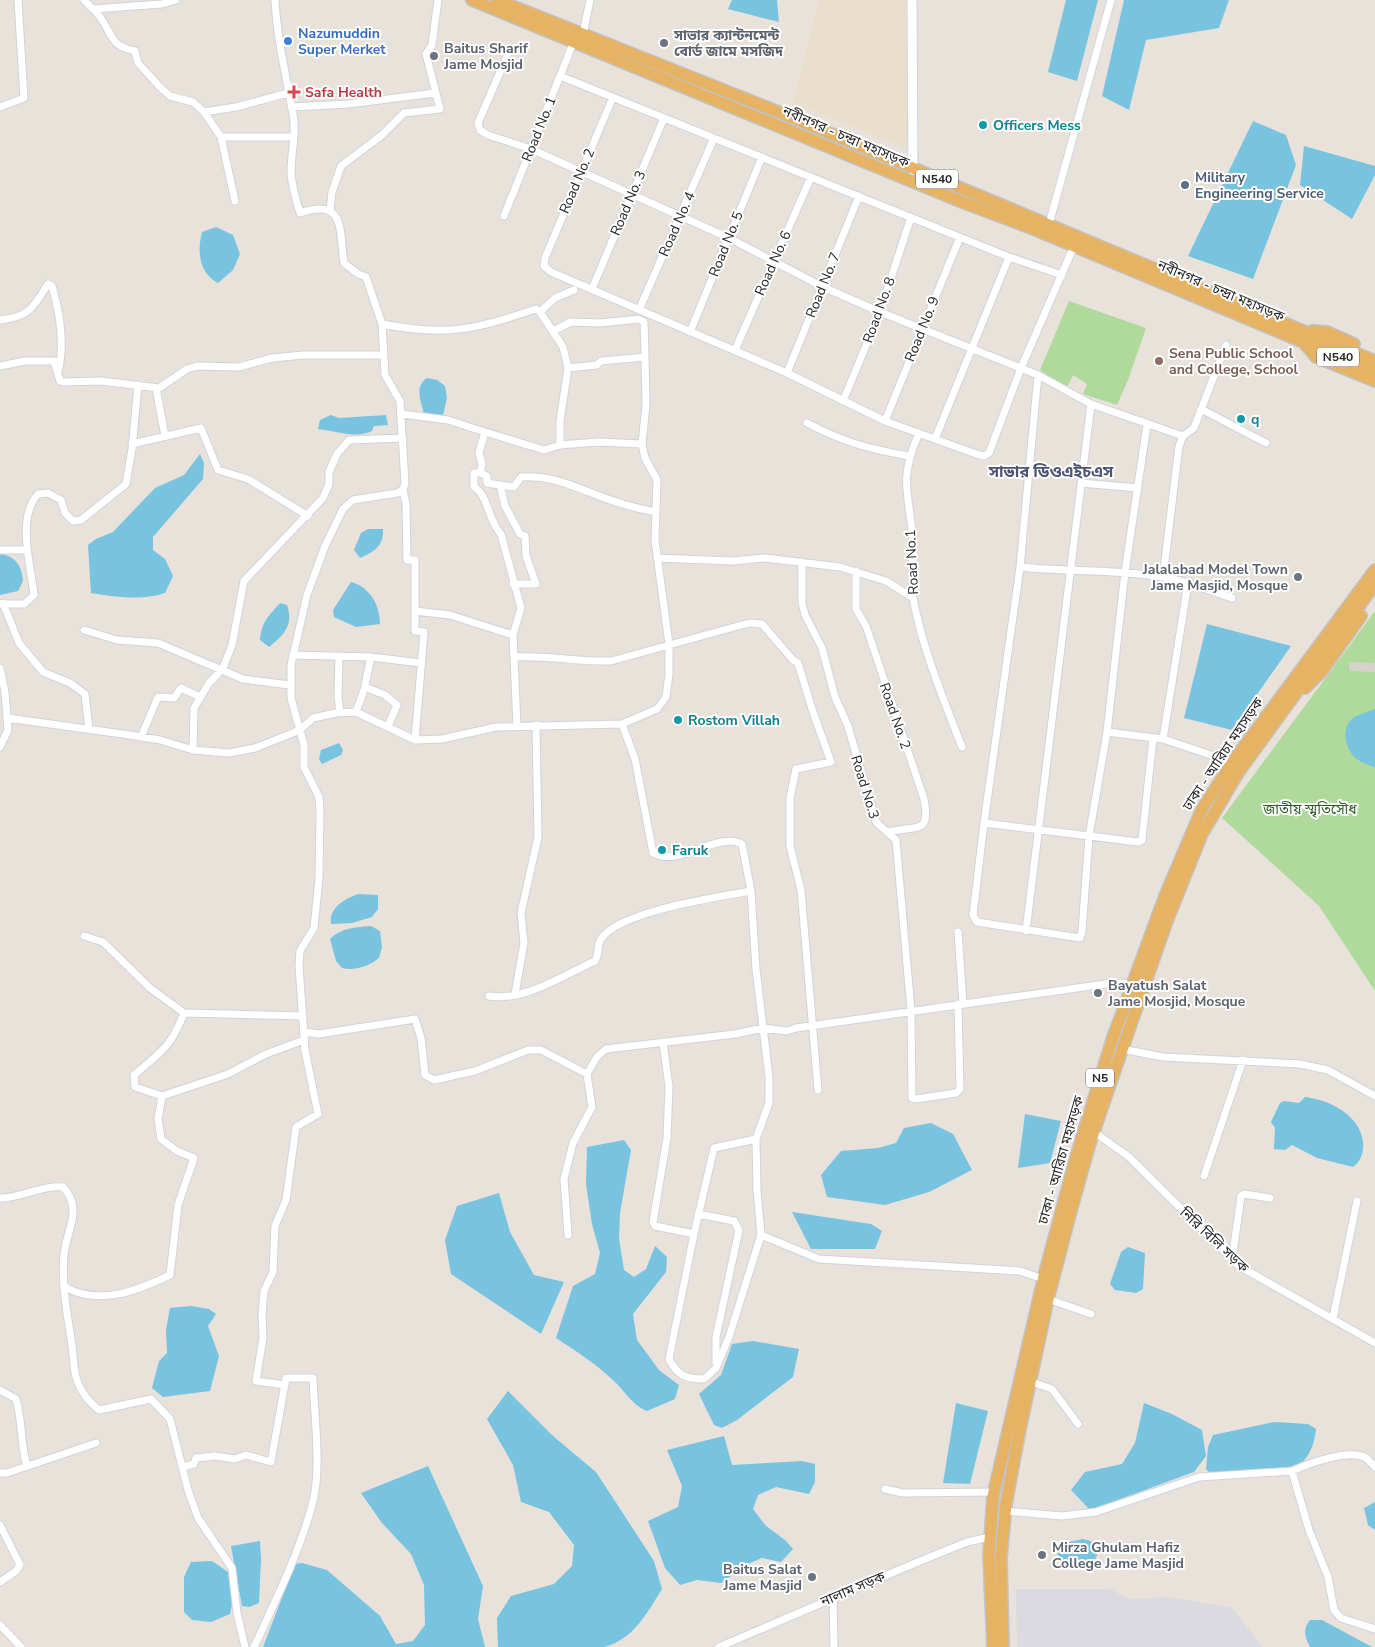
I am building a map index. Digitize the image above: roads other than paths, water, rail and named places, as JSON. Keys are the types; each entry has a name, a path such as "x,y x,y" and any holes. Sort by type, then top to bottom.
{"highway":[{"name":"নবীনগর - চন্দ্রা মহাসড়ক","path":"472,0 775,111 913,170 1049,224 1304,336 1375,372"},
{"name":"নবীনগর - চন্দ্রা মহাসড়ক","path":"497,0 579,38 1074,246 1304,336 1375,361"},
{"path":"1375,353 1327,332 1304,336 1316,357 1375,381"},
{"name":"ঢাকা - আরিচা মহাসড়ক","path":"994,1647 990,1537 994,1492 1043,1279 1076,1156 1131,987 1188,839 1202,809 1232,762 1375,570"},
{"name":"N5","path":"1003,1647 1001,1558 1005,1511 1029,1381 1048,1299 1094,1132 1122,1049 1167,921 1202,834 1238,772 1375,584"},
{"path":"1296,693 1311,684 1322,671 1375,597"}],"street":[{"path":"0,108 24,98 18,0"},
{"path":"84,0 100,18 114,42 123,48 135,51 138,64 160,87 170,96 193,102 204,112 221,137 235,201"},
{"path":"93,9 162,4 176,0"},
{"path":"275,0 294,137 291,172 300,213 316,209 330,211 340,222 344,263 366,278 382,324 385,375 391,387 397,393 402,414 406,483 403,490 406,504 407,560 415,560 415,631 424,632 416,740"},
{"path":"330,211 332,192 342,166 382,135 404,113 440,109 426,54 432,45 438,0"},
{"name":"Road No. 1","path":"504,216 560,76 579,38 590,0"},
{"path":"912,0 913,170"},
{"path":"1049,224 1111,0"},
{"path":"507,56 478,123 480,130 488,135 531,149 681,216 729,238 823,287 880,312 1038,375 1091,404 1183,436"},
{"path":"560,76 960,237 1062,275"},
{"path":"204,112 236,107 288,93"},
{"path":"291,107 348,104 435,93"},
{"name":"Road No. 2","path":"592,289 551,272 544,266 545,258 613,97"},
{"name":"Road No. 3","path":"592,289 664,118"},
{"path":"221,137 294,137"},
{"name":"Road No. 4","path":"639,310 714,138"},
{"name":"Road No. 5","path":"690,332 762,157"},
{"name":"Road No. 6","path":"735,350 811,177"},
{"name":"Road No. 7","path":"787,373 859,196"},
{"name":"Road No. 8","path":"843,401 880,312 911,217"},
{"name":"Road No. 9","path":"885,421 960,237"},
{"path":"592,289 787,373 885,421 979,455 989,453 1021,368 1074,246"},
{"path":"935,438 1009,256"},
{"path":"0,320 13,318 29,312 48,284 52,286 57,304 62,355 58,373"},
{"path":"540,312 555,298 574,290"},
{"path":"382,324 412,330 445,332 473,329 536,309 540,312 563,347 568,368 560,421 560,445"},
{"path":"7,718 142,737 193,750 229,752 254,748 300,730 313,718 340,713 356,712 416,740 442,739 496,727 622,724 657,709 666,697 669,674 668,644 655,540 657,480 645,458 642,444 646,405 644,322 638,319 600,323 571,322 553,331"},
{"path":"1163,577 1179,446 1183,436 1194,428 1226,346"},
{"path":"0,366 25,361 54,361 60,381 63,382 101,380 160,388 187,369 197,366 239,367 272,358 304,355 384,355"},
{"path":"568,368 597,365 602,361 645,357"},
{"path":"1038,375 1020,567 984,823 974,919 977,922 1080,938 1089,836 1108,732 1125,572 1147,425"},
{"path":"89,729 85,694 70,683 43,672 19,643 2,603 24,604 34,595 26,550 27,520 31,506 38,494 48,493 61,500 65,513 73,521 80,520 126,484 138,385"},
{"path":"156,388 165,436"},
{"path":"1026,931 1091,404"},
{"path":"1201,409 1266,443"},
{"path":"402,414 448,420 544,450 560,445 590,442 642,444"},
{"path":"806,423 840,440 875,450 909,456"},
{"path":"132,444 201,428 218,470 248,479 308,516"},
{"path":"480,473 482,464 479,453 485,432"},
{"name":"Road No.1","path":"919,433 909,456 905,475 913,539 913,598 941,694 962,747"},
{"path":"193,750 194,708 219,669 223,668 232,645 244,582 323,498 330,484 329,472 337,454 349,440 403,438"},
{"path":"517,726 513,634 521,608 501,534 494,527 481,491 474,486 474,473 487,476 487,483 514,487 521,476 539,475 559,479 635,508 656,512"},
{"path":"1081,483 1138,488"},
{"path":"500,485 505,506 520,534 525,536 526,556 536,584 513,584"},
{"path":"285,1385 256,1381 263,1338 264,1291 272,1272 275,1226 286,1200 296,1127 318,1114 310,1082 304,1036 299,958 303,943 314,928 319,878 320,810 319,797 304,767 304,745 291,698 290,685 293,655 306,595 325,546 343,509 353,500 403,490"},
{"path":"0,550 26,550"},
{"path":"657,558 733,561 765,558 802,562 856,572 886,581 913,598"},
{"name":"Road No.3","path":"802,562 802,603 805,615 822,648 835,697 848,726 876,822 881,829 888,832 896,840 912,1010 911,1093 912,1098 916,1100 956,1093 960,1089 961,1004"},
{"path":"1020,567 1071,572 1125,572 1163,577 1188,583 1232,598"},
{"name":"Road No. 2","path":"856,572 856,609 866,626 927,813 927,821 916,828 888,832"},
{"path":"1163,739 1188,583"},
{"path":"415,611 450,614 513,634"},
{"path":"514,657 543,656 593,662 611,661 668,644 732,630 750,623 762,624 793,660 798,663 831,762 796,769 790,798 790,846 801,890 818,1090"},
{"path":"84,630 116,640 158,643 243,679 290,685"},
{"path":"293,655 371,657 421,663"},
{"path":"339,656 338,696 340,713"},
{"path":"356,712 365,687 371,657"},
{"path":"0,668 5,692 8,730 0,747"},
{"path":"365,687 385,695 397,705 388,726"},
{"path":"142,737 158,697 174,698 181,688 200,697"},
{"path":"622,724 635,759 653,853 666,857 737,841 742,844 751,891 769,1077 769,1103 756,1139 757,1190 762,1235 729,1337 716,1368 704,1379 687,1379 676,1372 669,1360 698,1214 714,1148 756,1139"},
{"path":"515,994 524,943 521,913 538,838 536,725"},
{"path":"1108,732 1163,739 1232,762"},
{"path":"984,823 1138,842 1142,840 1153,738"},
{"path":"488,996 506,997 596,961 600,941 605,935 637,916 688,903 751,891"},
{"path":"958,932 961,1004"},
{"path":"84,936 103,942 150,988 184,1013 303,1016"},
{"path":"568,1235 564,1179 573,1143 592,1107 587,1074 597,1057 606,1048 735,1034 763,1028 787,1031 812,1025 912,1010 1105,984 1124,983 1131,987"},
{"path":"184,1013 174,1038 134,1075 135,1087 162,1096 228,1074 304,1036 415,1019 421,1038 425,1075 429,1079 434,1080 475,1071 528,1050 541,1050 587,1074"},
{"path":"663,1042 668,1087 667,1138 653,1222 657,1228 694,1234"},
{"path":"1122,1049 1163,1057 1288,1062 1328,1070 1375,1096"},
{"path":"1204,1176 1243,1060"},
{"path":"65,1287 78,1294 110,1296 140,1289 170,1275 178,1205 194,1158 177,1151 161,1139 158,1119 162,1096"},
{"name":"নিরি বিলি সড়ক","path":"1094,1132 1129,1156 1232,1260 1248,1273 1333,1318 1375,1343"},
{"path":"0,1198 18,1198 52,1186 63,1187 71,1196 74,1203 64,1255 65,1287 77,1380 88,1402 99,1410 151,1399 170,1419 188,1490 198,1518 232,1568 237,1612 245,1647"},
{"path":"1232,1260 1241,1196 1244,1194 1270,1198"},
{"path":"1333,1318 1357,1200"},
{"path":"698,1214 734,1221 739,1230 716,1338 716,1368"},
{"path":"762,1235 819,1260 1020,1272 1043,1279"},
{"path":"1048,1299 1091,1314"},
{"path":"183,1467 194,1464 196,1458 214,1456 235,1458 246,1455 271,1462 286,1378 313,1378 316,1426 314,1496 276,1599 254,1647"},
{"path":"1029,1381 1052,1389 1078,1424"},
{"path":"0,1390 16,1399 22,1416 22,1451 28,1466"},
{"path":"0,1473 28,1466 96,1443"},
{"path":"1005,1511 1062,1516 1096,1512 1199,1477 1292,1471 1319,1460 1339,1456 1363,1457 1375,1467"},
{"path":"1292,1471 1309,1530 1328,1577 1334,1610 1341,1618 1375,1629"},
{"path":"885,1489 903,1493 994,1492"},
{"path":"0,1525 20,1566 0,1582"},
{"name":"নালাম সড়ক","path":"719,1647 958,1546 990,1537"},
{"path":"833,1598 834,1647"},
{"path":"0,1625 21,1647"}],"water":[{"path":"732,0 777,0 779,22 728,9"},
{"path":"1066,0 1098,0 1077,81 1048,72"},
{"path":"1124,0 1229,0 1219,28 1146,40 1129,110 1102,96"},
{"path":"1253,121 1286,135 1296,165 1253,279 1188,256"},
{"path":"1304,146 1375,166 1375,175 1352,219 1300,185"},
{"path":"216,227 233,235 240,254 233,270 218,283 203,268 200,254 202,232"},
{"path":"427,378 437,380 445,386 447,398 443,415 424,414 420,390 423,381"},
{"path":"331,415 339,418 386,415 388,425 374,426 372,431 359,434 345,434 318,429 320,420"},
{"path":"200,454 204,463 203,479 153,537 153,550 165,559 173,576 165,593 138,598 91,593 88,545 96,539 113,532 155,488 184,475"},
{"path":"368,529 383,529 382,540 374,551 360,558 354,550 361,533"},
{"path":"0,554 14,559 20,566 23,581 18,591 0,595"},
{"path":"351,582 358,584 369,592 376,604 380,624 356,627 334,617 333,610"},
{"path":"280,603 287,605 289,612 288,624 283,634 269,647 260,640 262,628 268,616"},
{"path":"1207,624 1291,646 1232,730 1184,718"},
{"path":"1375,709 1375,768 1353,755 1347,745 1345,733 1353,718"},
{"path":"339,743 343,750 341,755 322,764 319,759 321,750"},
{"path":"358,894 378,895 378,909 372,917 352,923 331,924 335,908 343,901"},
{"path":"371,926 380,931 382,947 379,958 362,967 342,968 336,961 330,939 344,930"},
{"path":"1305,1097 1334,1105 1356,1124 1361,1132 1363,1149 1356,1165 1353,1167 1317,1158 1292,1145 1285,1150 1274,1149 1275,1128 1271,1122 1280,1103 1284,1101 1299,1103"},
{"path":"1025,1114 1061,1121 1050,1163 1018,1168"},
{"path":"931,1123 953,1134 972,1170 929,1192 885,1205 827,1197 821,1175 841,1151 878,1148 896,1143 904,1128"},
{"path":"624,1140 631,1150 620,1213 619,1239 624,1270 634,1277 646,1269 655,1246 667,1257 666,1272 633,1314 637,1340 659,1370 679,1385 675,1399 647,1411 633,1402 600,1369 556,1338 573,1286 595,1274 600,1253 592,1224 586,1184 587,1147"},
{"path":"499,1193 510,1232 534,1275 564,1282 541,1334 451,1274 445,1240 457,1206"},
{"path":"792,1212 871,1224 882,1231 875,1249 811,1249"},
{"path":"1128,1247 1145,1253 1143,1289 1136,1293 1115,1290 1110,1284 1121,1252"},
{"path":"191,1306 209,1309 216,1314 208,1326 219,1356 210,1391 163,1397 152,1388 159,1361 167,1353 166,1330 170,1308"},
{"path":"753,1341 799,1349 793,1377 737,1420 722,1428 714,1425 699,1394 721,1375 732,1344"},
{"path":"508,1391 553,1436 596,1472 654,1561 662,1589 651,1607 631,1632 604,1647 498,1647 497,1618 511,1596 554,1584 572,1566 574,1545 549,1512 521,1502 513,1465 487,1419"},
{"path":"956,1403 988,1411 970,1484 943,1483"},
{"path":"1144,1403 1172,1414 1202,1430 1206,1456 1194,1472 1090,1510 1071,1490 1085,1472 1122,1464 1135,1443"},
{"path":"1274,1422 1308,1424 1316,1429 1307,1457 1300,1464 1283,1470 1257,1472 1211,1474 1206,1469 1208,1447 1213,1435"},
{"path":"724,1436 732,1465 802,1461 815,1464 815,1482 809,1494 776,1487 758,1495 753,1509 766,1526 785,1540 793,1549 781,1562 762,1558 750,1563 721,1583 697,1580 680,1585 665,1568 648,1521 678,1507 682,1486 667,1450"},
{"path":"428,1466 483,1586 478,1619 485,1647 263,1647 295,1564 302,1563 327,1570 380,1616 396,1644 413,1641 425,1625 424,1585 411,1554 382,1523 361,1493"},
{"path":"1375,1502 1375,1530 1368,1525 1364,1508"},
{"path":"1083,1539 1098,1543 1098,1551 1094,1561 1090,1564 1078,1566 1064,1565 1057,1553 1060,1544"},
{"path":"260,1541 259,1603 249,1607 242,1606 231,1546"},
{"path":"212,1561 228,1572 232,1605 230,1614 211,1622 192,1620 184,1612 184,1577 191,1562"},
{"path":"1310,1620 1322,1620 1372,1647 1310,1647 1305,1634"}],"place":[{"name":"Nazumuddin Super Merket","path":"288,41"},
{"name":"সাভার ক্যান্টনমেন্ট বোর্ড জামে মসজিদ","path":"664,43"},
{"name":"Baitus Sharif Jame Mosjid","path":"434,56"},
{"name":"Safa Health","path":"294,92"},
{"name":"Officers Mess","path":"983,125"},
{"name":"Military Engineering Service","path":"1185,185"},
{"name":"Sena Public School and College, School","path":"1159,361"},
{"name":"q","path":"1241,419"},
{"name":"Jalalabad Model Town Jame Masjid, Mosque","path":"1298,577"},
{"name":"Rostom Villah","path":"678,720"},
{"name":"Faruk","path":"662,850"},
{"name":"Bayatush Salat Jame Mosjid, Mosque","path":"1098,993"},
{"name":"Mirza Ghulam Hafiz College Jame Masjid","path":"1042,1555"},
{"name":"Baitus Salat Jame Masjid","path":"812,1577"}],"district":[{"name":"সাভার ডিওএইচএস","path":"1051,472"}],"park label":[{"name":"জাতীয় স্মৃতিসৌধ","path":"1310,809"}]}
